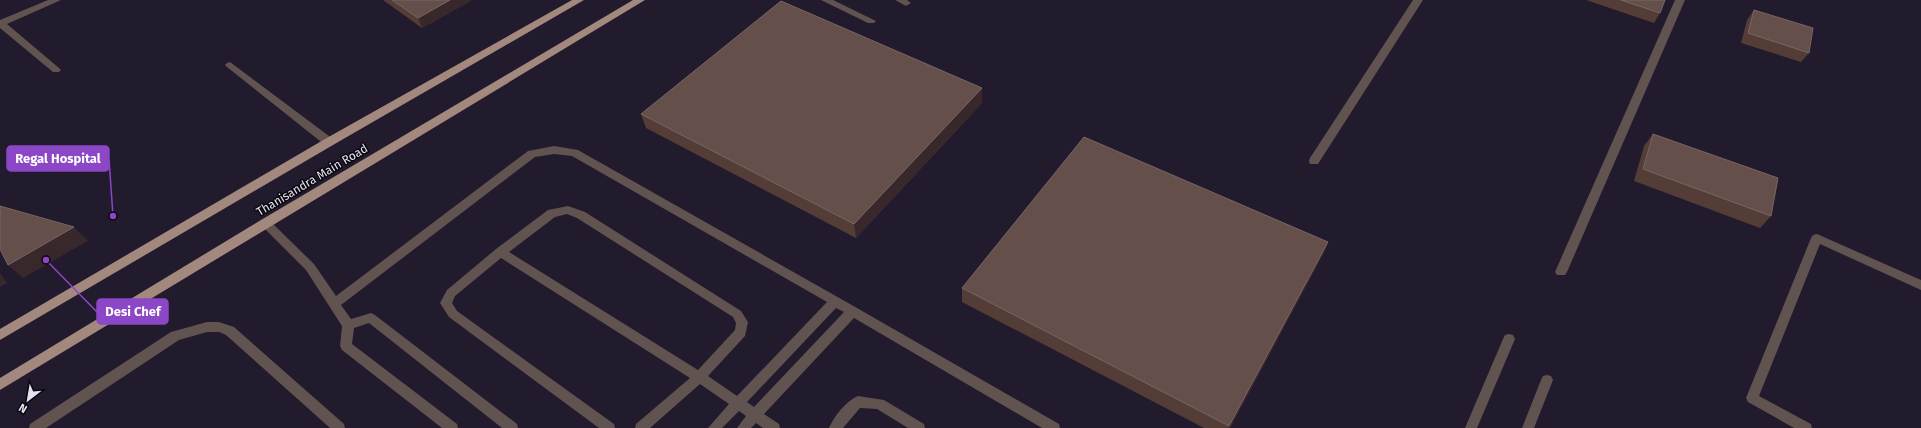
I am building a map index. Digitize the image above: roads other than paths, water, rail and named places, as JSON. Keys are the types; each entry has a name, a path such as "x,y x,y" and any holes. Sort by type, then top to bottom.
{"main road":[{"name":"Thanisandra Main Road","path":"0,335 329,142 579,0"},
{"name":"Thanisandra Main Road","path":"0,386 265,223 640,0"}],"street":[{"path":"56,0 0,23 56,70"},
{"path":"826,0 871,21"},
{"path":"1314,162 1418,0"},
{"path":"1561,272 1680,0"},
{"path":"230,65 329,142"},
{"path":"334,304 532,154 554,150 574,153 835,300 1054,428"},
{"path":"609,428 453,314 446,303 451,293 500,252 552,213 568,210 581,215 737,314 742,322 742,332 698,377 641,428"},
{"path":"265,223 310,267 348,325 346,346 452,428"},
{"path":"1806,428 1752,398 1817,238 1921,285"},
{"path":"500,252 698,377 774,428"},
{"path":"714,428 835,300"},
{"path":"743,428 853,311"},
{"path":"348,325 371,318 512,428"},
{"path":"35,428 175,336 207,327 219,327 230,331 339,428"},
{"path":"1471,428 1509,339"},
{"path":"1528,428 1548,380"},
{"path":"835,428 847,412 858,402 879,404 919,428"}],"place":[{"name":"Regal Hospital","path":"113,216"},
{"name":"Desi Chef","path":"46,260"}]}
